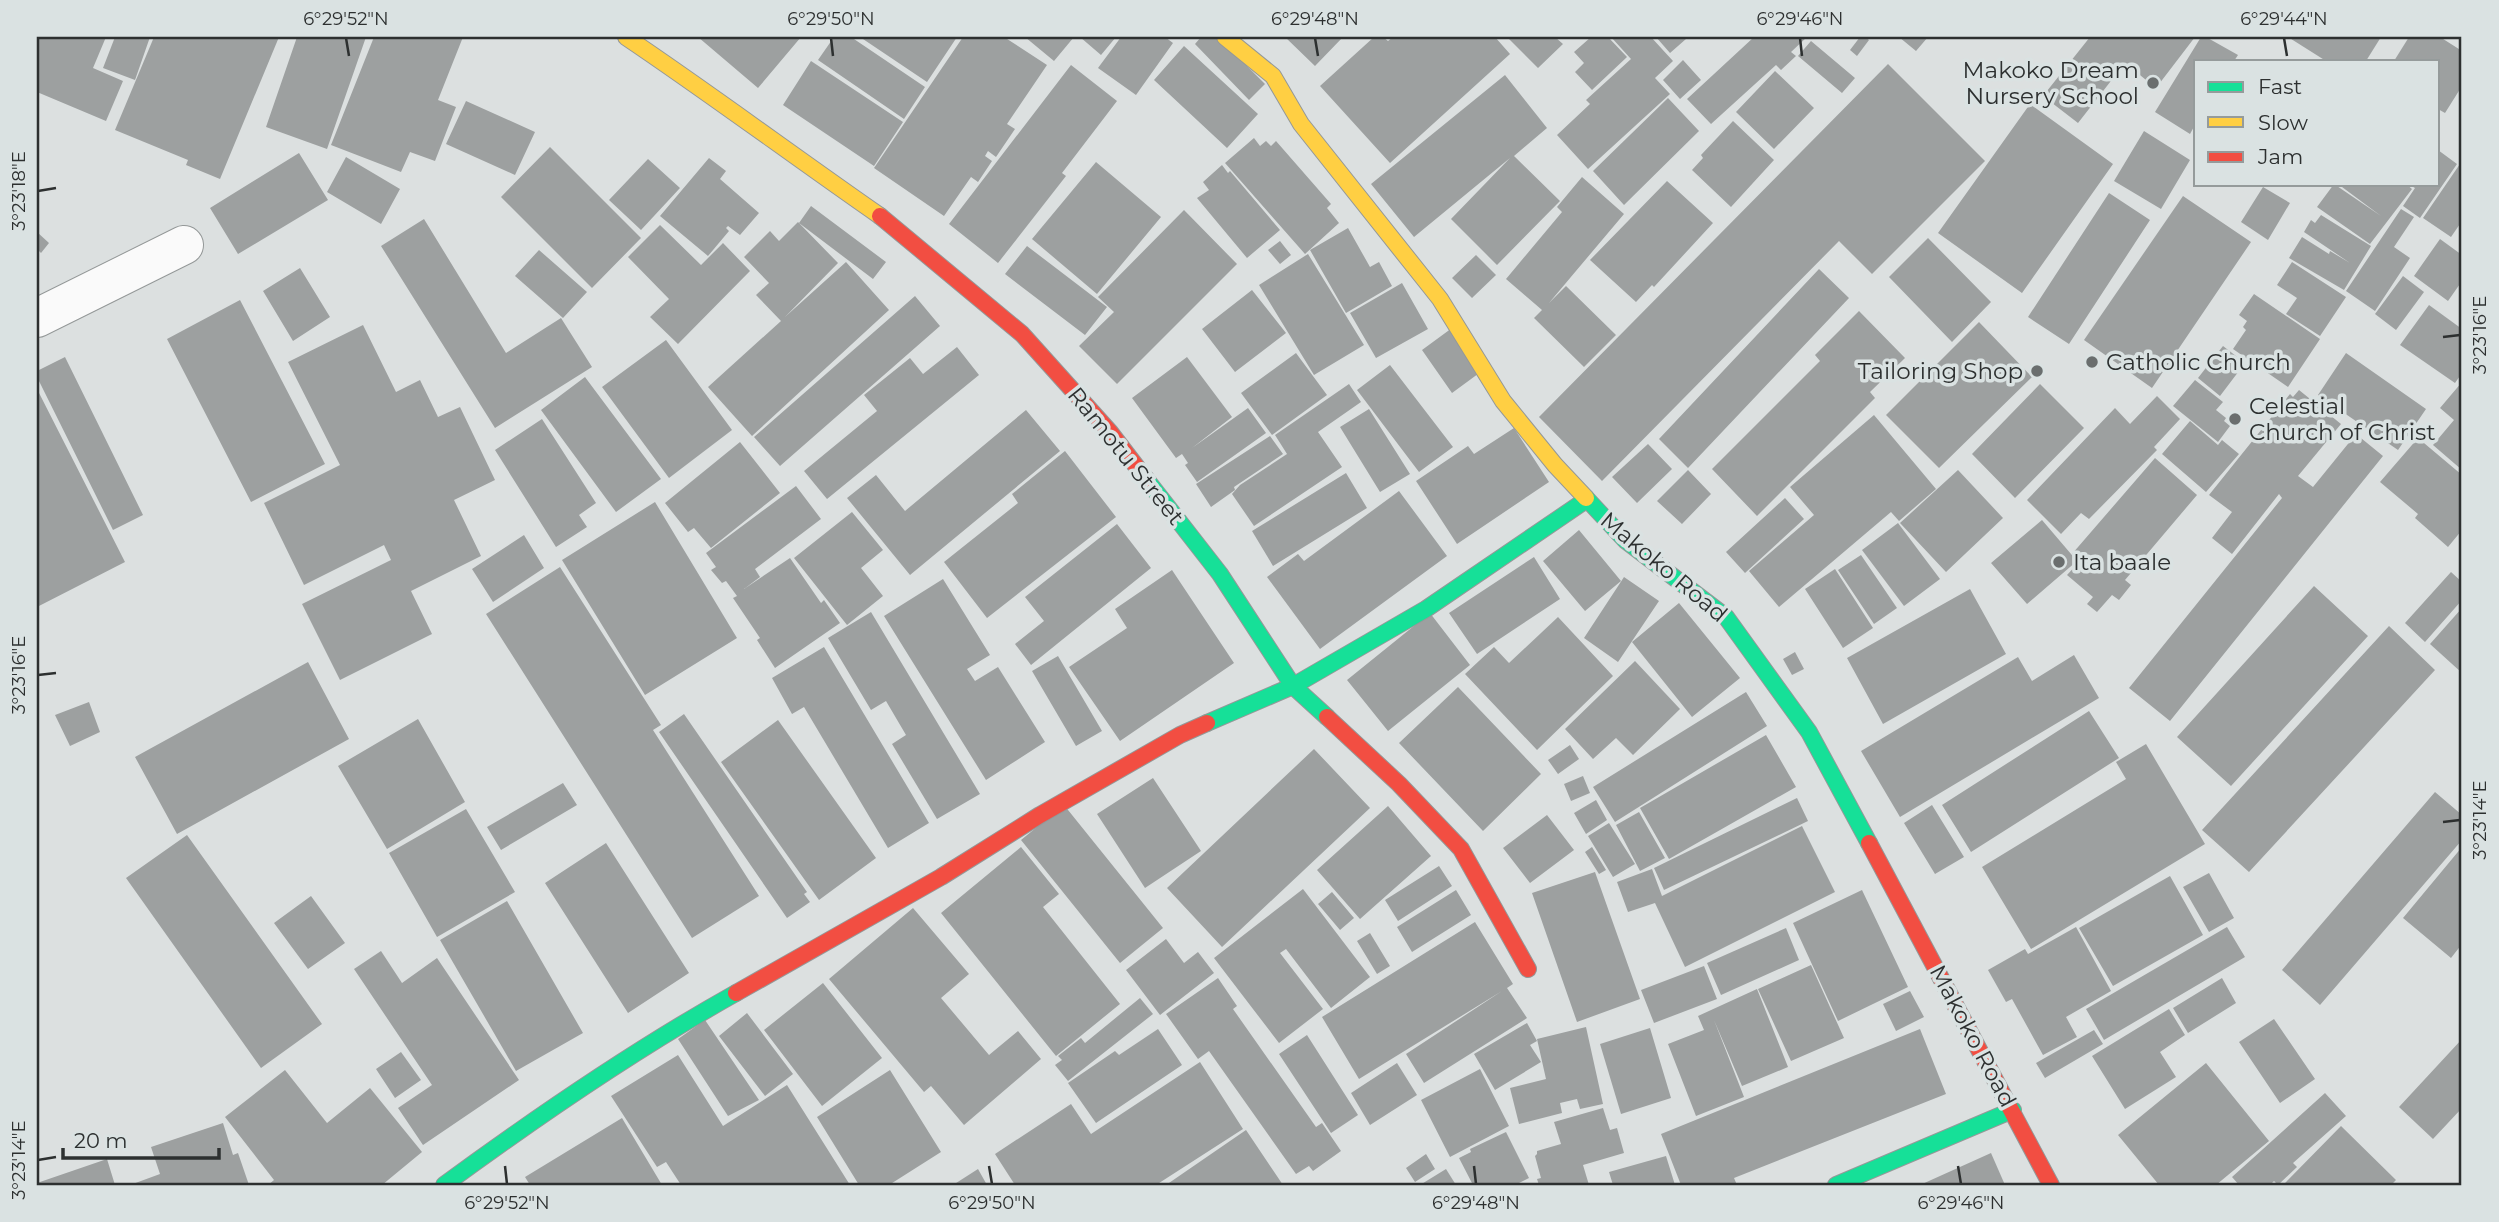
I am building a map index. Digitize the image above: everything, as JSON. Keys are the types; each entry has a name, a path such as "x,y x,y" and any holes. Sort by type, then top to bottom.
{"street":[{"name":"Ramotu Street","path":"626,37 717,98 803,163 891,224 1023,334 1110,432 1220,573 1293,686 1399,784 1461,849 1528,969"},
{"name":"Makoko Road","path":"1225,37 1273,76 1301,124 1440,299 1503,401 1586,500 1625,540 1726,617 1809,732 2051,1185"},
{"path":"37,318 184,246"},
{"path":"444,1185 509,1137 660,1036 941,877 1040,815 1180,735 1293,686 1426,609 1586,500"},
{"path":"1836,1185 2013,1110"}],"building":[{"path":"37,37 106,37 93,68 123,81 106,121 37,92"},
{"path":"115,37 150,37 135,80 103,68"},
{"path":"154,37 279,37 220,179 186,165 188,160 115,130"},
{"path":"297,37 366,37 327,149 266,127"},
{"path":"374,37 463,37 438,100 456,107 435,161 410,152 401,172 331,145"},
{"path":"698,37 801,37 758,88"},
{"path":"834,37 851,37 925,87 904,119 818,60"},
{"path":"860,37 957,37 927,82"},
{"path":"963,37 1004,37 1047,65 1007,124 1015,129 996,157 988,151 985,156 992,161 978,182 971,177 944,216 874,168"},
{"path":"1025,37 1074,37 1054,61"},
{"path":"1080,37 1116,37 1101,55"},
{"path":"1121,37 1165,37 1173,43 1136,95 1098,68"},
{"path":"1201,37 1218,37 1265,84 1249,100 1195,44"},
{"path":"1285,37 1343,37 1315,66"},
{"path":"1374,37 1383,37 1388,41 1393,37 1495,37 1510,54 1390,163 1320,86"},
{"path":"1507,37 1555,37 1563,44 1538,68"},
{"path":"1591,37 1608,37 1627,57 1592,90 1575,72 1584,63 1574,52"},
{"path":"1611,37 1651,37 1673,61 1655,78 1670,94 1588,169 1557,135 1590,104 1586,100 1631,59"},
{"path":"1656,37 1684,37 1686,39 1670,53"},
{"path":"1754,37 1807,37 1791,52 1796,56 1781,70 1776,65 1711,124 1687,99"},
{"path":"1860,37 1869,40 1857,56 1850,50"},
{"path":"1899,37 1928,37 1916,51"},
{"path":"2090,37 2195,37 2156,88 2125,63 2078,123 2043,96"},
{"path":"2201,37 2206,37 2238,55 2235,60 2194,60 2194,127 2190,134 2155,112"},
{"path":"2288,37 2381,37 2367,60 2324,60"},
{"path":"2409,37 2440,37 2462,51 2462,86 2445,113 2440,110 2440,60 2395,60"},
{"path":"1811,41 1855,78 1842,93 1798,56"},
{"path":"1184,46 1258,114 1227,148 1154,80"},
{"path":"1683,60 1701,80 1680,99 1663,80"},
{"path":"811,61 903,122 874,166 783,105"},
{"path":"1888,64 1985,161 1872,274 1839,241 1602,481 1539,417"},
{"path":"1071,65 1117,101 1062,173 1066,176 998,263 949,224"},
{"path":"1775,71 1814,108 1774,149 1736,112"},
{"path":"1505,75 1547,128 1514,156 1560,201 1497,265 1451,219 1510,158 1414,237 1371,184"},
{"path":"1668,98 1699,131 1624,205 1593,171"},
{"path":"466,101 535,132 515,175 446,144"},
{"path":"2030,104 2113,164 2022,293 1938,233"},
{"path":"1733,121 1774,160 1731,207 1692,170 1703,158 1701,155"},
{"path":"2144,131 2190,160 2161,209 2114,181"},
{"path":"1254,138 1260,146 1266,141 1271,146 1276,141 1331,204 1327,208 1339,223 1305,254 1225,163"},
{"path":"550,147 641,238 592,288 501,197"},
{"path":"2440,151 2457,164 2420,218 2403,206 2415,188 2412,186 2440,186"},
{"path":"299,153 328,200 238,254 210,208"},
{"path":"346,157 400,189 381,224 327,192"},
{"path":"709,158 726,171 720,179 759,213 740,235 728,226 726,228 729,231 708,256 660,216"},
{"path":"648,159 680,188 641,230 609,200"},
{"path":"2462,161 2462,221 2451,237 2423,218"},
{"path":"1096,162 1161,217 1097,294 1032,239"},
{"path":"1222,165 1280,230 1247,258 1197,198 1209,190 1203,182"},
{"path":"1582,177 1624,214 1549,303 1566,286 1616,335 1584,367 1534,318 1542,310 1506,279 1562,212 1557,207"},
{"path":"1667,181 1713,223 1654,287 1652,285 1636,302 1590,260"},
{"path":"2333,186 2337,186 2381,216 2341,186 2408,186 2412,189 2370,244 2317,207"},
{"path":"2263,187 2290,203 2268,240 2241,222"},
{"path":"2109,193 2150,220 2069,344 2028,317"},
{"path":"2183,196 2251,242 2152,388 2084,340"},
{"path":"811,206 886,262 873,279 799,223"},
{"path":"2401,209 2414,217 2394,247 2410,258 2375,311 2346,291"},
{"path":"1184,210 1237,264 1117,384 1079,346 1114,312 1098,297"},
{"path":"2321,215 2371,246 2344,290 2289,258 2302,237 2350,263 2304,232 2311,220 2315,223"},
{"path":"424,219 506,353 561,318 592,367 495,428 381,246"},
{"path":"798,222 838,263 785,317 846,262 889,310 752,436 708,387 781,321 756,295 769,283 744,257 770,231 779,241"},
{"path":"660,225 701,265 723,243 750,271 678,344 650,317 669,299 628,257"},
{"path":"1348,228 1370,267 1379,262 1392,286 1346,313 1310,250"},
{"path":"37,232 49,243 41,253 37,249"},
{"path":"1928,238 1991,302 1952,342 1889,277"},
{"path":"2440,239 2462,255 2462,281 2448,301 2414,276"},
{"path":"1280,241 1291,255 1280,264 1268,250"},
{"path":"1027,246 1107,307 1085,335 1005,274"},
{"path":"539,250 587,292 563,318 515,276"},
{"path":"1308,254 1364,345 1314,375 1259,285"},
{"path":"1476,255 1496,275 1472,298 1452,278"},
{"path":"2292,262 2346,297 2320,336 2286,314 2297,298 2277,285"},
{"path":"300,268 330,317 293,341 263,291"},
{"path":"1819,269 1849,298 1688,468 1659,439"},
{"path":"2403,276 2424,292 2396,330 2375,314"},
{"path":"1402,283 1428,329 1376,358 1350,313"},
{"path":"1252,290 1286,333 1235,372 1202,329"},
{"path":"2254,294 2320,339 2288,387 2233,349 2246,330 2243,327 2247,321 2239,315"},
{"path":"915,296 940,326 780,466 754,437"},
{"path":"240,300 325,464 251,502 167,339"},
{"path":"2429,305 2462,329 2462,373 2455,383 2400,345"},
{"path":"1859,311 1905,358 1870,392 1875,398 1757,516 1712,469 1820,361 1815,355"},
{"path":"1979,322 2032,377 1939,468 1886,415"},
{"path":"363,325 396,392 420,380 438,417 460,407 495,480 454,500 481,556 411,591 432,634 340,680 302,604 391,560 384,545 304,585 264,503 340,465 288,362"},
{"path":"1452,328 1482,371 1452,393 1422,350"},
{"path":"666,340 732,430 669,478 602,387"},
{"path":"2223,346 2245,363 2220,396 2198,378"},
{"path":"957,347 979,375 827,499 804,471 877,411 864,395 910,358 923,374"},
{"path":"1296,353 1327,395 1272,435 1241,393"},
{"path":"2346,353 2426,409 2398,450 2318,395"},
{"path":"65,357 143,515 113,530 37,377 37,371"},
{"path":"1187,357 1232,417 1192,448 1248,408 1266,433 1197,482 1185,465 1188,463 1182,454 1176,458 1132,398"},
{"path":"1390,365 1453,447 1419,472 1357,390"},
{"path":"585,377 661,479 616,512 541,410"},
{"path":"2195,380 2223,402 2216,410 2226,418 2224,421 2230,426 2218,442 2173,406"},
{"path":"2462,382 2462,470 2433,445 2454,420 2440,408"},
{"path":"1349,384 1361,402 1318,432 1342,467 1254,526 1232,494 1240,485 1287,454 1275,435"},
{"path":"2040,384 2084,428 2015,498 1972,454"},
{"path":"37,389 125,562 37,607"},
{"path":"2299,390 2341,424 2298,476 2313,487 2356,434 2383,456 2170,721 2129,688 2282,498 2279,494 2232,554 2212,538 2232,512 2209,495 2290,394 2293,397"},
{"path":"2157,396 2180,419 2154,447 2157,450 2089,519 2081,513 2061,534 2027,500 2115,408 2130,424"},
{"path":"1369,409 1410,474 1380,492 1340,427"},
{"path":"1026,410 1060,451 910,575 847,498 876,475 905,511"},
{"path":"1874,415 1936,489 1899,521 1891,512 1779,607 1749,571 1814,515 1790,487"},
{"path":"542,419 596,503 579,515 587,527 556,547 495,450"},
{"path":"2190,421 2218,445 2222,440 2239,454 2206,492 2162,454"},
{"path":"1514,428 1549,482 1457,544 1416,481 1468,446 1474,454"},
{"path":"1270,436 1283,454 1234,487 1235,490 1211,507 1196,484"},
{"path":"2418,438 2462,475 2462,530 2448,547 2415,518 2418,514 2380,482"},
{"path":"740,442 780,493 711,548 694,528 688,532 665,503"},
{"path":"1648,444 1672,469 1637,503 1612,477"},
{"path":"1065,451 1116,517 987,618 944,562 1018,503 1012,494"},
{"path":"2155,458 2197,495 2125,580 2131,585 2119,600 2112,595 2097,612 2087,604 2093,597 2067,575 2080,561 2072,554"},
{"path":"1688,470 1711,494 1682,524 1657,501"},
{"path":"1958,470 2003,518 1946,572 1900,523"},
{"path":"1346,473 1367,508 1273,566 1252,531"},
{"path":"796,486 821,519 755,569 760,577 744,589 790,558 821,603 824,600 840,623 775,668 757,640 760,638 733,598 737,596 726,581 722,583 711,570 716,567 706,553"},
{"path":"1399,491 1447,556 1320,649 1267,577 1298,554 1304,561"},
{"path":"1785,498 1804,519 1745,573 1726,552"},
{"path":"655,502 737,638 645,695 562,560"},
{"path":"852,512 883,550 861,568 883,596 847,625 794,558"},
{"path":"2042,520 2077,561 2027,604 1991,563"},
{"path":"1898,523 1940,579 1904,606 1862,550"},
{"path":"1117,524 1151,568 1031,665 1015,644 1044,621 1025,597"},
{"path":"1579,530 1621,581 1585,611 1543,561"},
{"path":"524,535 544,568 493,602 472,569"},
{"path":"1861,555 1897,608 1874,624 1838,570"},
{"path":"1534,557 1560,599 1477,654 1449,613"},
{"path":"560,567 661,725 653,730 759,896 692,938 486,614"},
{"path":"1835,569 1873,628 1843,648 1805,589"},
{"path":"1172,570 1234,663 1120,741 1069,667 1127,628 1115,609"},
{"path":"2451,572 2462,582 2462,600 2425,642 2405,623"},
{"path":"1624,577 1659,601 1618,662 1584,638"},
{"path":"943,579 990,655 967,669 975,681 998,667 1045,742 986,780 884,616"},
{"path":"2314,586 2368,636 2231,786 2177,737"},
{"path":"1970,589 2006,654 1883,724 1847,658"},
{"path":"1679,603 1740,678 1692,717 1632,642"},
{"path":"2462,608 2462,673 2430,644"},
{"path":"871,612 980,794 937,819 892,744 906,735 886,701 871,710 828,638"},
{"path":"1430,613 1470,665 1388,731 1347,680"},
{"path":"1558,617 1613,676 1537,750 1465,674 1494,647 1509,663"},
{"path":"2389,626 2435,670 2249,872 2202,830"},
{"path":"824,647 929,823 888,848 804,707 792,714 772,678"},
{"path":"1795,652 1804,669 1792,675 1783,659"},
{"path":"2074,655 2099,698 1900,817 1861,751 2018,657 2032,681"},
{"path":"1058,656 1102,731 1076,746 1032,671"},
{"path":"1635,661 1680,709 1633,755 1616,738 1593,759 1565,729"},
{"path":"308,662 349,739 177,834 135,757"},
{"path":"1458,687 1541,774 1483,831 1399,743"},
{"path":"1746,692 1767,726 1615,822 1593,787"},
{"path":"89,702 100,732 70,746 55,715"},
{"path":"2089,711 2119,758 1971,852 1942,805"},
{"path":"684,714 807,892 804,894 810,902 787,918 659,732"},
{"path":"418,719 465,802 387,849 338,766"},
{"path":"778,720 876,858 819,900 721,762"},
{"path":"1766,735 1796,787 1669,859 1640,808"},
{"path":"2146,744 2205,844 2031,949 1982,867 2126,779 2116,762"},
{"path":"1570,745 1579,759 1558,774 1548,760"},
{"path":"1314,749 1370,808 1222,947 1167,888"},
{"path":"1583,776 1590,793 1571,801 1564,784"},
{"path":"1153,778 1201,851 1145,888 1097,814"},
{"path":"563,783 577,805 501,850 487,827"},
{"path":"2435,792 2462,815 2462,840 2320,1005 2282,970"},
{"path":"1797,798 1808,821 1664,890 1654,868"},
{"path":"1596,800 1607,820 1586,834 1574,813"},
{"path":"1064,805 1163,928 1120,963 1021,840"},
{"path":"1932,805 1964,857 1935,874 1904,823"},
{"path":"1388,806 1431,856 1360,919 1317,870"},
{"path":"466,809 515,892 437,937 389,853"},
{"path":"1639,812 1665,858 1640,871 1616,825"},
{"path":"1547,815 1574,850 1530,883 1503,848"},
{"path":"1609,823 1635,864 1613,877 1588,836"},
{"path":"1802,826 1835,892 1685,967 1655,903 1628,912 1617,882 1652,869 1662,896"},
{"path":"187,835 322,1024 261,1068 126,878"},
{"path":"606,843 689,973 628,1013 545,883"},
{"path":"1021,847 1059,894 1043,907 1120,1004 1056,1056 941,913"},
{"path":"1592,847 1606,870 1599,874 1585,852"},
{"path":"2462,847 2462,944 2451,958 2403,918"},
{"path":"1439,866 1452,886 1398,921 1385,900"},
{"path":"1595,872 1640,999 1577,1022 1532,893"},
{"path":"2209,873 2234,918 2209,932 2183,887"},
{"path":"2170,876 2203,935 2113,986 2079,928"},
{"path":"1303,889 1370,977 1331,1008 1286,949 1280,953 1323,1009 1279,1043 1214,958"},
{"path":"1456,890 1471,915 1412,952 1397,927"},
{"path":"1862,890 1908,987 1838,1021 1793,923"},
{"path":"1332,892 1354,918 1340,930 1318,904"},
{"path":"311,896 345,943 308,969 274,923"},
{"path":"507,901 583,1033 516,1071 440,940"},
{"path":"913,908 969,974 941,998 989,1055 1018,1031 1041,1059 964,1125 931,1086 924,1092 829,979"},
{"path":"1475,922 1513,984 1507,988 1527,1018 1424,1083 1406,1054 1502,991 1359,1079 1322,1017"},
{"path":"2076,927 2111,991 2066,1017 2077,1037 2043,1055 2012,999 2006,1002 1988,970 2025,949 2028,954"},
{"path":"2227,927 2245,957 2104,1040 2086,1009"},
{"path":"1786,928 1799,960 1721,995 1707,963"},
{"path":"1370,933 1390,966 1377,974 1357,941"},
{"path":"1166,939 1184,963 1198,952 1214,973 1160,1015 1126,970"},
{"path":"381,951 402,983 437,958 519,1080 423,1145 398,1108 432,1085 354,969"},
{"path":"1811,965 1844,1038 1791,1061 1758,989"},
{"path":"1704,966 1717,999 1654,1023 1641,990"},
{"path":"1218,978 1237,1006 1233,1009 1316,1127 1322,1123 1341,1151 1313,1171 1309,1166 1296,1174 1209,1051 1198,1059 1166,1014"},
{"path":"2222,978 2236,1003 2188,1033 2173,1008"},
{"path":"823,983 882,1058 822,1106 764,1030"},
{"path":"1757,989 1788,1067 1742,1086 1714,1020 1744,1097 1696,1116 1668,1044 1704,1030 1698,1016"},
{"path":"1910,991 1924,1017 1896,1031 1883,1004"},
{"path":"1140,998 1153,1014 1068,1081 1055,1065 1062,1060 1058,1056 1081,1038 1085,1043"},
{"path":"2169,1009 2185,1035 2160,1052 2176,1077 2125,1109 2092,1056"},
{"path":"747,1013 793,1074 765,1096 719,1036"},
{"path":"2274,1019 2315,1079 2280,1103 2239,1042"},
{"path":"705,1020 759,1100 728,1116 678,1039"},
{"path":"1527,1023 1537,1041 1530,1045 1541,1062 1495,1090 1474,1054"},
{"path":"1586,1027 1603,1104 1580,1109 1577,1099 1560,1103 1562,1113 1519,1124 1510,1088 1546,1079 1537,1039"},
{"path":"1650,1028 1671,1098 1621,1114 1600,1044"},
{"path":"1158,1029 1182,1065 1096,1123 1068,1083 1115,1051 1119,1055"},
{"path":"1920,1029 1946,1094 1734,1178 1737,1185 1681,1185 1661,1134"},
{"path":"2094,1030 2103,1044 2045,1078 2036,1063"},
{"path":"1307,1035 1358,1115 1331,1133 1279,1054"},
{"path":"2462,1039 2462,1108 2433,1139 2399,1107"},
{"path":"401,1052 421,1080 395,1098 376,1069"},
{"path":"678,1055 723,1126 787,1085 850,1185 681,1185 666,1162 657,1167 611,1096"},
{"path":"1200,1062 1243,1129 1156,1185 1015,1185 995,1154 1071,1104 1091,1134"},
{"path":"1397,1063 1417,1095 1370,1125 1351,1093"},
{"path":"2206,1063 2269,1141 2216,1185 2159,1185 2118,1135"},
{"path":"1480,1069 1509,1126 1450,1157 1421,1100"},
{"path":"285,1070 327,1123 370,1088 422,1152 382,1185 268,1185 274,1180 225,1117"},
{"path":"890,1070 941,1152 889,1185 859,1185 817,1117"},
{"path":"2325,1093 2346,1116 2293,1163 2297,1167 2278,1185 2274,1181 2270,1185 2239,1185 2232,1177"},
{"path":"1603,1108 1610,1130 1617,1128 1624,1153 1583,1165 1589,1185 1539,1185 1537,1179 1541,1178 1535,1156 1537,1151 1561,1144 1554,1122"},
{"path":"622,1118 662,1185 530,1185 525,1177"},
{"path":"223,1123 233,1155 238,1153 249,1185 130,1185 160,1174 151,1147"},
{"path":"2341,1126 2396,1180 2391,1185 2283,1185"},
{"path":"1246,1130 1283,1185 1166,1185"},
{"path":"1506,1132 1529,1178 1515,1185 1473,1185 1459,1158 1471,1152 1470,1149"},
{"path":"1991,1153 2005,1185 1920,1185"},
{"path":"1426,1154 1435,1169 1415,1182 1406,1168"},
{"path":"1666,1156 1675,1185 1613,1185 1609,1172"},
{"path":"107,1159 115,1185 37,1185 37,1183"},
{"path":"978,1169 987,1185 953,1185"},
{"path":"1446,1169 1456,1185 1420,1185"}],"traffic: fast":[{"path":"1146,479 1220,574 1293,686 1327,717"},
{"path":"1586,498 1625,540 1726,617 1809,732 1869,843"},
{"path":"1207,723 1293,686 1426,609 1586,500"},
{"path":"444,1185 587,1084 736,993"},
{"path":"1836,1185 2013,1110"}],"traffic: slow":[{"path":"626,37 880,216"},
{"path":"1225,37 1273,76 1301,124 1440,299 1503,401 1586,498"}],"traffic: jam":[{"path":"880,216 1022,334 1110,432 1146,479"},
{"path":"1327,717 1399,784 1461,849 1528,969"},
{"path":"736,993 941,877 1040,815 1180,735 1207,723"},
{"path":"1869,843 2051,1185"}],"place":[{"name":"Makoko Dream Nursery School","path":"2153,83"},
{"name":"Catholic Church","path":"2092,362"},
{"name":"Tailoring Shop","path":"2037,371"},
{"name":"Celestial Church of Christ","path":"2235,419"},
{"name":"Ita baale","path":"2059,562"}]}
